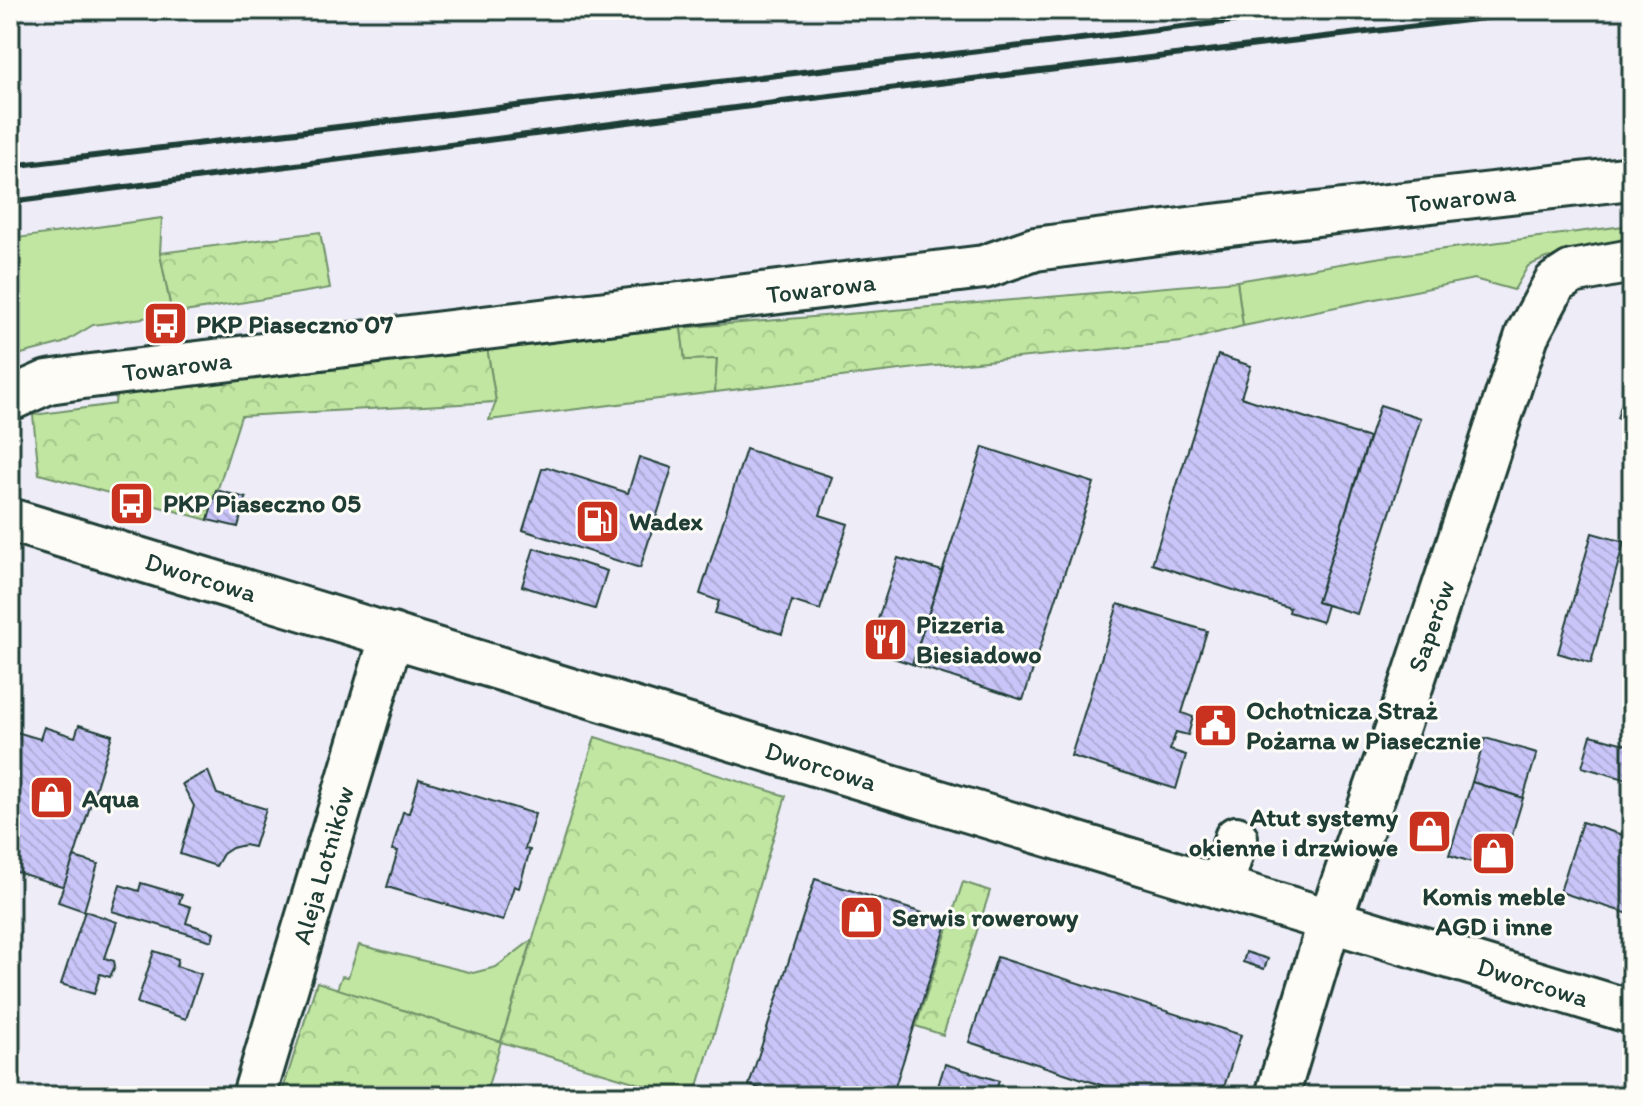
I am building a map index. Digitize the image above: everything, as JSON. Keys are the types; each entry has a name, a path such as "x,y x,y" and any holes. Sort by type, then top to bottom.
{"street":[{"name":"Towarowa","path":"10,399 48,382 83,377 984,267 1035,249 1135,235 1632,178"},
{"name":"Saperów","path":"1277,1096 1330,920 1384,722 1527,335 1555,283 1572,272 1632,261"},
{"name":"Dworcowa","path":"10,520 1632,1012"},
{"name":"Aleja Lotników","path":"254,1096 392,635"},
{"path":"1221,888 1236,838"}],"green space":[{"path":"162,218 160,253 172,314 93,325 63,343 10,357 10,239"},
{"path":"1632,225 1632,245 1546,258 1528,266 1514,290 1474,279 1243,326 1237,281 1382,257"},
{"path":"320,232 330,288 172,314 160,253"},
{"path":"1237,281 1243,326 1182,342 925,367 715,392 717,359 685,360 681,328"},
{"path":"681,328 685,360 717,358 715,392 489,420 496,402 487,348"},
{"path":"487,348 496,402 241,416 208,520 39,474 33,415 115,404 116,392 192,387 344,361"},
{"path":"595,737 786,796 695,1096 680,1096 501,1042"},
{"path":"963,882 990,891 943,1035 916,1026"},
{"path":"532,940 501,1042 337,989 342,976 348,977 359,945 473,973 496,967"},
{"path":"317,982 501,1042 485,1096 281,1096"}],"building":[{"path":"1218,355 1251,366 1241,397 1369,438 1317,602 1327,605 1322,622 1289,612 1290,608 1152,564"},
{"path":"1632,372 1632,423 1617,418"},
{"path":"1380,405 1421,418 1357,614 1317,602"},
{"path":"983,447 1094,483 1023,700 912,664"},
{"path":"746,449 832,477 820,515 848,524 820,610 792,601 782,634 715,613 719,601 700,594"},
{"path":"639,457 672,468 640,568 523,530 542,469 547,467 628,493"},
{"path":"216,490 246,498 238,527 208,520"},
{"path":"1592,533 1624,542 1591,663 1558,653"},
{"path":"534,548 607,571 595,609 522,586"},
{"path":"898,558 942,571 912,664 868,650"},
{"path":"1118,604 1207,631 1182,713 1193,717 1188,735 1176,732 1170,750 1186,755 1176,789 1071,756"},
{"name":"Aqua","path":"79,725 112,735 65,887 10,870 10,730 40,739 44,727 75,737"},
{"path":"1591,735 1632,746 1632,781 1582,767"},
{"path":"1485,738 1537,753 1523,798 1472,782"},
{"path":"208,771 217,794 266,809 254,847 244,845 232,848 223,854 216,866 180,854 194,806 182,784"},
{"path":"419,779 535,814 525,849 530,850 519,888 514,886 503,921 387,887 398,851 392,850 403,812 409,813"},
{"path":"1472,782 1523,798 1501,871 1449,855"},
{"path":"1582,822 1632,838 1632,915 1560,892"},
{"path":"74,857 98,864 84,911 58,902"},
{"path":"815,879 948,921 892,1096 782,1096 749,1085"},
{"path":"141,883 182,895 179,903 191,907 186,923 214,932 212,941 112,911 120,885 139,891"},
{"path":"85,911 117,922 105,958 114,961 115,966 110,977 100,974 94,994 61,984"},
{"path":"154,951 178,959 176,966 201,974 186,1019 137,1003"},
{"path":"1246,952 1268,959 1264,969 1243,962"},
{"path":"997,957 1241,1035 1221,1096 1135,1096 969,1042"},
{"path":"945,1064 999,1081 994,1096 960,1096 937,1089"}],"railway":[{"path":"10,166 1325,10"},
{"path":"10,202 805,99 1551,10"}],"place":[{"name":"PKP Piaseczno 07","path":"165,324"},
{"name":"PKP Piaseczno 05","path":"132,503"},
{"name":"Wadex","path":"598,521"},
{"name":"Pizzeria Biesiadowo","path":"885,639"},
{"name":"Ochotnicza Straż Pożarna w Piasecznie","path":"1215,725"},
{"name":"Aqua","path":"51,798"},
{"name":"Atut systemy okienne i drzwiowe","path":"1429,832"},
{"name":"Komis meble AGD i inne","path":"1494,853"},
{"name":"Serwis rowerowy","path":"861,917"}]}
